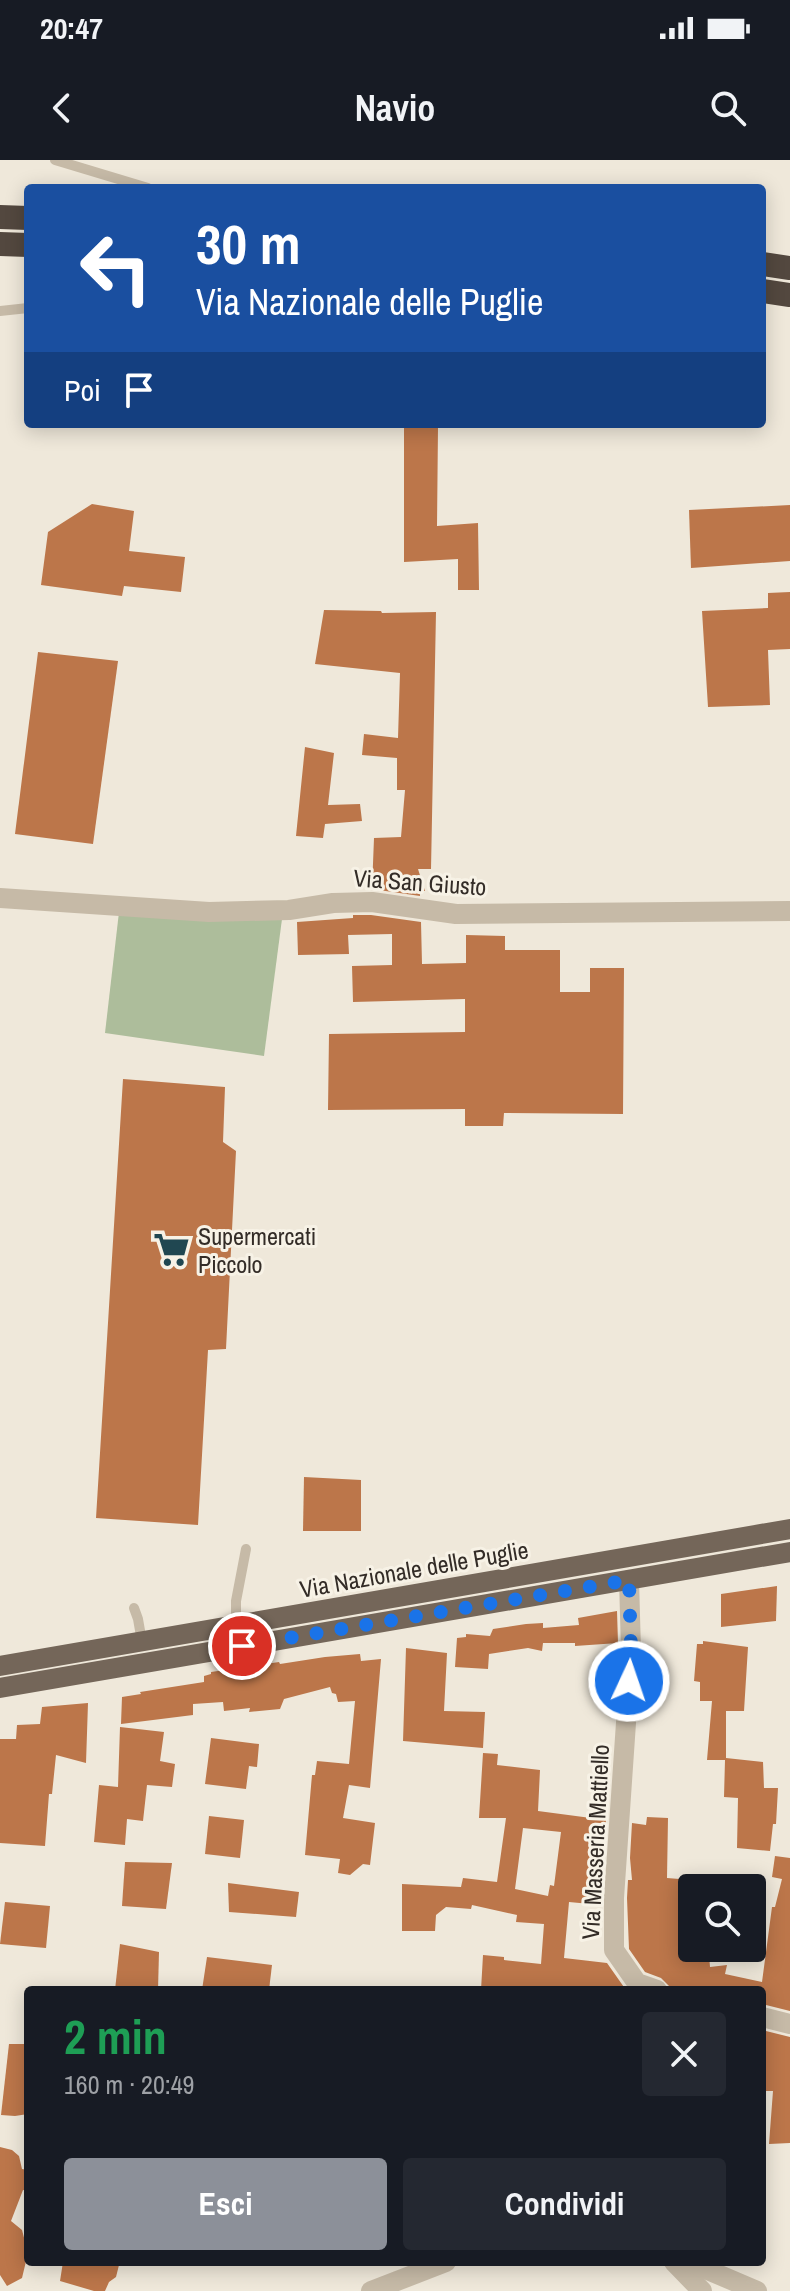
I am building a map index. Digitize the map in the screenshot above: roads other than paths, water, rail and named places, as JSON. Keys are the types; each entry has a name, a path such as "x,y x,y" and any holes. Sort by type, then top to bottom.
{"highway":[{"path":"0,217 24,218"},
{"path":"0,244 24,245"},
{"path":"766,265 790,268"},
{"path":"766,292 790,295"}],"main road":[{"name":"Via Nazionale delle Puglie","path":"0,1666 790,1529"},
{"name":"Via Nazionale delle Puglie","path":"0,1688 790,1552"}],"street":[{"name":"Via San Giusto","path":"0,898 209,912 289,910 333,903 372,902 456,914 790,911"},
{"name":"Via Masseria Mattiello","path":"629,1580 631,1650 614,1898 614,1950 637,1983 646,1986"},
{"path":"766,2018 790,2024"},
{"path":"371,2291 436,2266"},
{"path":"675,2266 691,2291"},
{"path":"677,2266 702,2291"},
{"path":"697,2266 757,2291"}],"lane":[{"path":"55,160 135,184"},
{"path":"766,301 790,304"},
{"path":"0,311 24,308"},
{"path":"236,1626 236,1601 246,1549"},
{"path":"134,1608 142,1642"}],"place":[{"name":"Supermercati Piccolo","path":"172,1250"}]}
